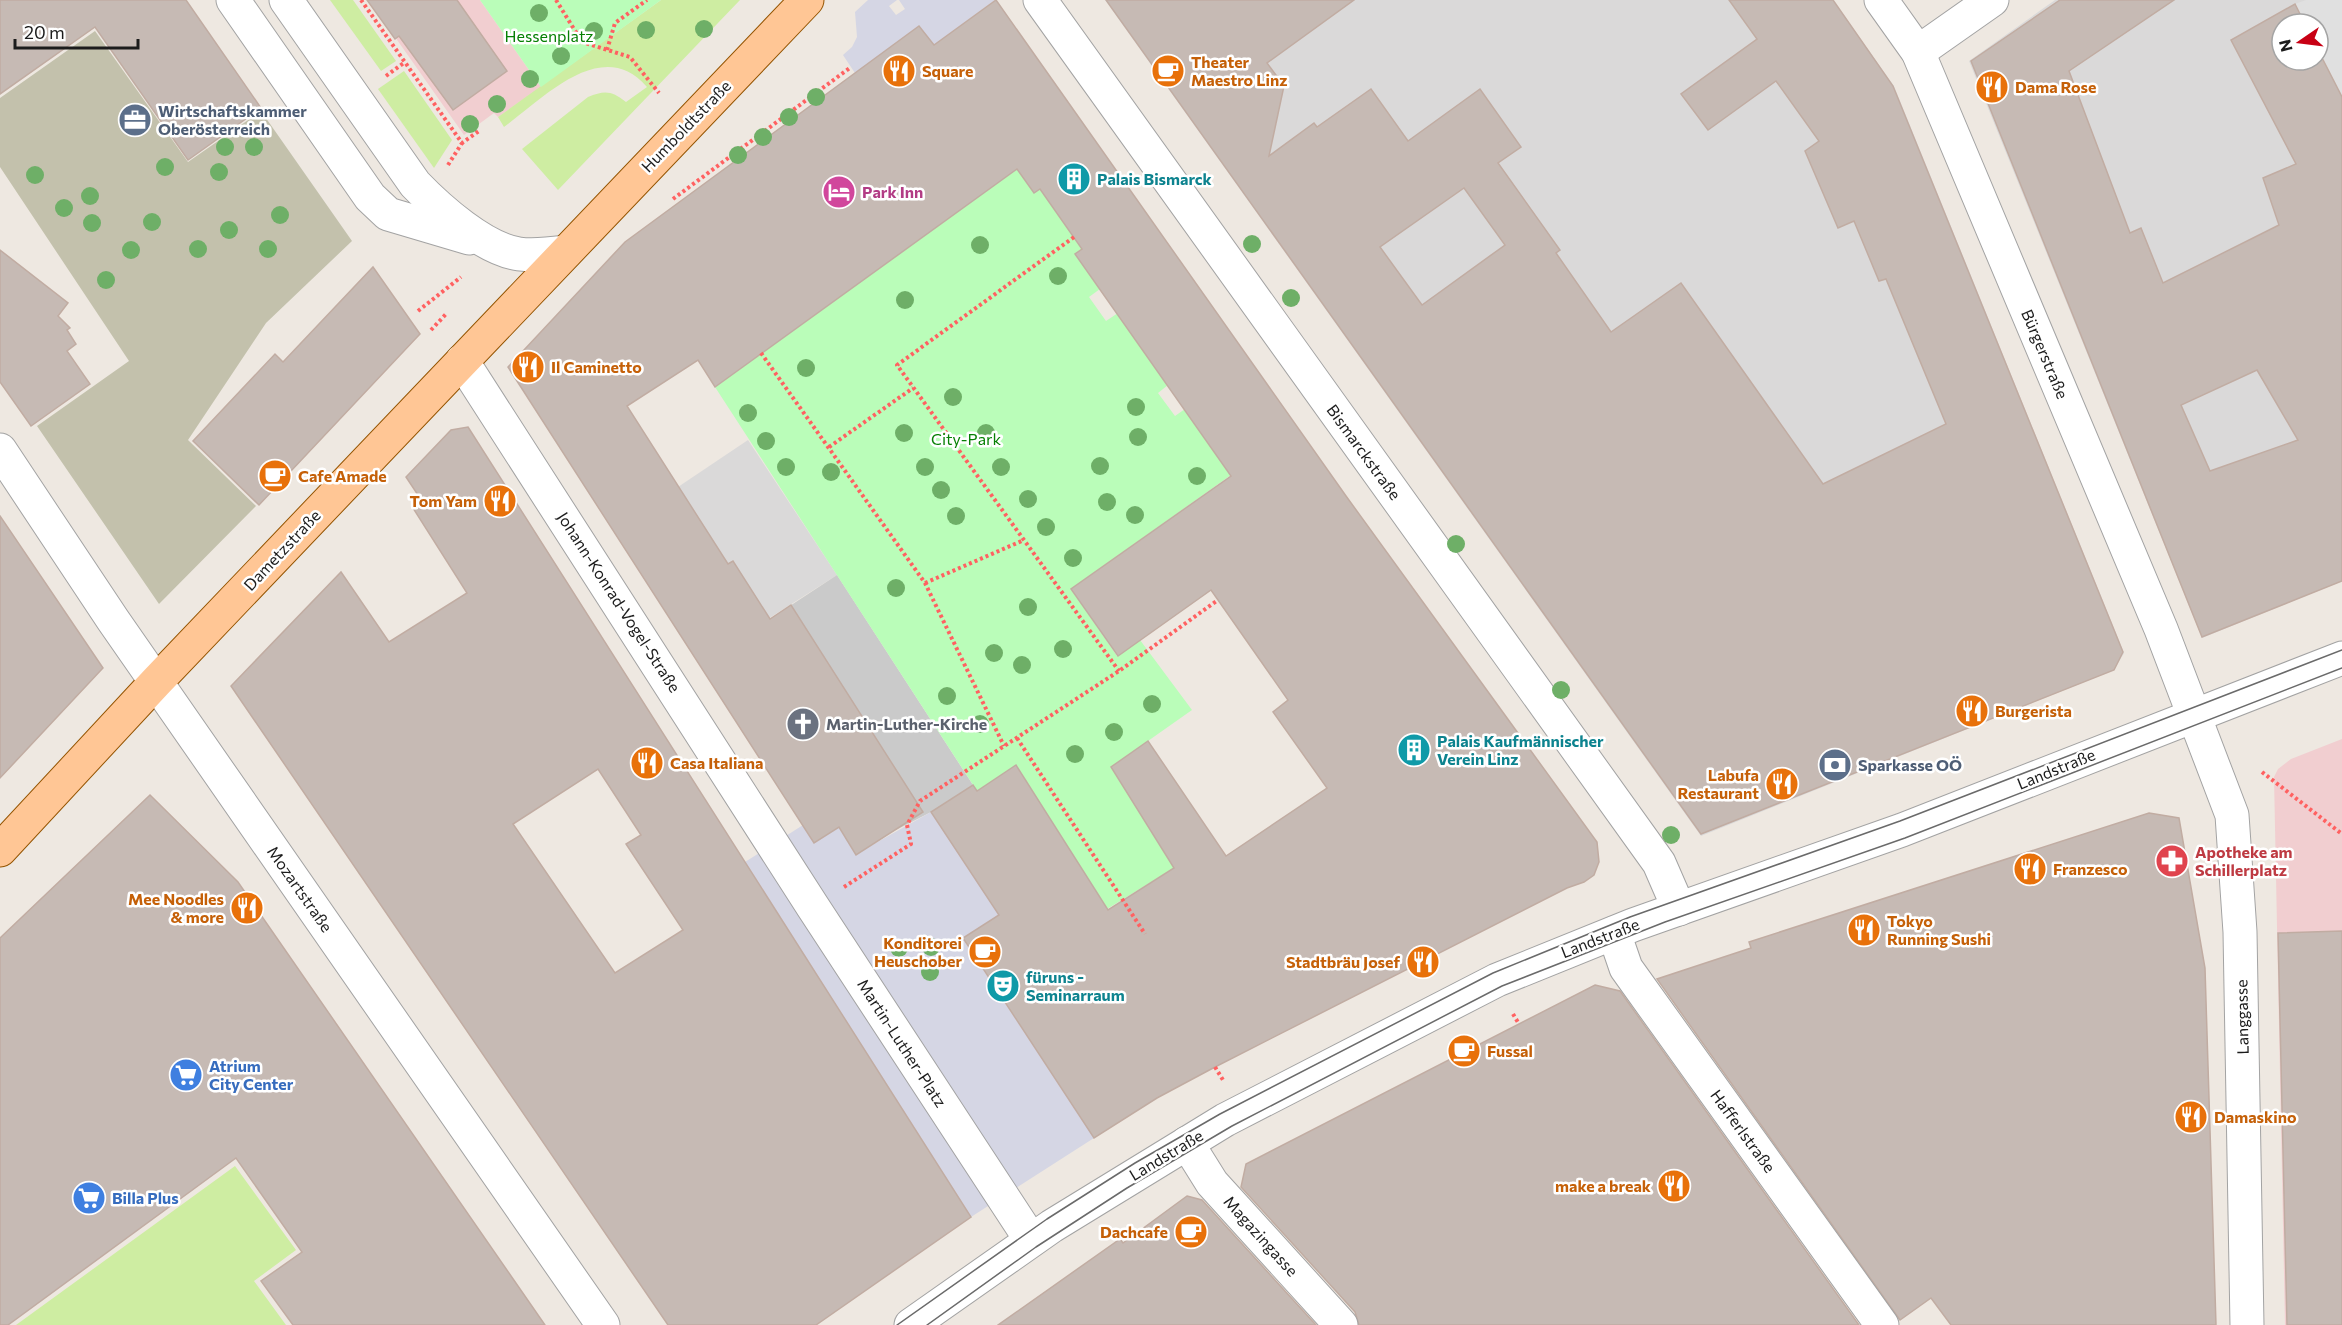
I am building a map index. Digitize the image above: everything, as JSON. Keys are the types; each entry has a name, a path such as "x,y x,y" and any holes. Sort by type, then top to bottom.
{"main road":[{"name":"Humboldtstraße","path":"566,252 807,0"},
{"name":"Dametzstraße","path":"0,850 156,682 566,252"}],"street":[{"path":"233,0 370,196 388,214 517,254 542,255 566,252"},
{"path":"272,0 396,179 423,225"},
{"path":"286,0 415,184 456,221 494,245"},
{"name":"Bismarckstraße","path":"1040,0 1659,863 1679,909"},
{"name":"Bürgerstraße","path":"1881,0 1918,52 2161,629 2193,716"},
{"path":"1918,52 1992,0"},
{"name":"Johann-Konrad-Vogel-Straße","path":"462,361 773,844"},
{"name":"Mozartstraße","path":"0,450 156,682 603,1325"},
{"name":"Landstraße","path":"911,1325 1031,1240 1226,1120 1497,980 1614,933 1902,830 2342,658"},
{"name":"Langgasse","path":"2193,716 2232,815 2240,932 2247,1325"},
{"name":"Martin-Luther-Platz","path":"773,844 1031,1240"},
{"name":"Hafferlstraße","path":"1614,933 1626,968 1882,1325"},
{"name":"Magazingasse","path":"1187,1143 1212,1183 1341,1325"}],"path":[{"path":"361,0 462,143"},
{"path":"556,0 582,42 630,57 659,93"},
{"path":"607,50 615,23 647,0"},
{"path":"668,203 851,67"},
{"path":"811,97 815,103"},
{"path":"446,168 462,143 479,131"},
{"path":"1074,237 897,365 1119,671"},
{"path":"418,311 461,277"},
{"path":"431,330 447,313"},
{"path":"761,353 926,583 1004,746"},
{"path":"829,447 913,388"},
{"path":"926,583 1024,540"},
{"path":"813,907 911,844 907,825 921,801 1119,671 1218,600"},
{"path":"1017,738 1145,934"},
{"path":"2262,772 2342,834"},
{"path":"1512,1012 1519,1024"},
{"path":"1215,1067 1226,1083"}],"shaded area":[{"path":"369,0 480,0 541,87 498,117 494,113 464,135"},
{"path":"868,0 897,0 889,6 896,15 905,9 899,0 995,0 934,45 919,26 855,73 843,55 852,47 857,37 855,12"},
{"path":"1105,0 1833,0 1894,86 2124,653 2114,670 1701,836"},
{"path":"2055,0 2342,0 2342,581 2202,638 1969,61"},
{"path":"2306,0 2342,0 2342,97 2329,72 2330,12 2299,12 2295,4"},
{"name":"Wirtschaftskammer Oberösterreich","path":"95,31 188,162 261,111 352,241 266,323 188,440 256,506 159,604 37,426 129,361 0,167 0,98"},
{"path":"748,440 837,575 699,663 678,487"},
{"path":"837,575 973,785 931,812 892,832 839,827 814,843 770,619"},
{"path":"2342,739 2342,1325 2285,1325 2274,777 2278,769 2291,759"},
{"path":"931,812 999,915 963,939 1094,1138 971,1217 745,862 803,825 814,843 839,827 856,854"}],"green space":[{"path":"330,0 353,0 396,61 381,71"},
{"name":"Hessenplatz","path":"480,0 661,0 541,87"},
{"path":"661,0 740,0 558,190 522,149 588,97 608,93 626,102 647,87 630,73 611,67 593,69 555,88 504,127 498,117"},
{"path":"404,71 452,140 434,168 378,89"},
{"name":"City-Park","path":"1017,169 1040,189 1083,249 1076,254 1100,289 1089,297 1106,321 1118,313 1168,385 1158,393 1175,416 1185,409 1231,475 1071,589 1117,656 1140,640 1192,710 1111,767 1174,868 1107,909 977,791 715,387"},
{"path":"235,1166 296,1250 254,1281 286,1325 16,1325"}],"building":[{"path":"0,0 186,0 261,108 188,160 95,27 0,94"},
{"path":"367,0 457,0 507,71 453,110 399,36 395,39"},
{"path":"996,0 1346,496 1597,842 1599,862 1594,875 1584,882 1567,888 1215,1067 1157,1098 1094,1138 963,938 999,915 931,812 973,785 977,791 1016,765 1108,910 1174,868 1111,767 1148,741 1226,856 1327,788 1273,712 1288,700 1211,590 1118,656 1071,589 1231,476 1075,254 1082,249 1040,189 1034,193 1017,169 715,387 698,360 627,406 728,564 733,561 770,619 791,605 923,812 856,855 839,827 814,843 508,367 625,242 919,26 934,45"},
{"path":"1106,0 1354,0 1267,63 1284,86 1269,156 1314,123 1317,127 1371,89 1408,141 1480,89 1521,147 1498,163 1560,250 1556,253 1611,332 1681,283 1823,484 1946,424 1886,279 1879,281 1854,221 1838,228 1805,151 1819,141 1776,81 1708,130 1681,94 1757,39 1729,0 1833,0 1893,86 2123,652 2114,670 1701,834","holes":["1464,188 1505,245 1422,305 1380,247"]},
{"path":"2060,0 2174,0 2069,71 2130,233 2141,228 2163,283 2279,225 2263,178 2296,164 2231,40 2270,18 2270,72 2329,72 2342,97 2342,581 2202,637 1971,61","holes":["2257,370 2298,440 2210,471 2181,405"]},
{"path":"2295,4 2299,12 2281,12"},
{"path":"0,250 68,303 58,316 70,328 67,330 76,344 67,351 90,384 31,426 0,382"},
{"path":"373,267 420,334 259,505 193,441 275,354 283,362"},
{"path":"468,427 971,1217 816,1325 668,1325 231,686 341,572 389,642 467,593 413,508 422,501 406,477 451,430","holes":["598,769 641,835 626,844 683,930 615,973 513,824"]},
{"path":"0,516 103,668 0,778"},
{"name":"Atrium City Center","path":"150,795 238,882 545,1325 293,1325 261,1281 302,1252 236,1158 8,1325 0,1325 0,938"},
{"path":"2149,813 2179,818 2205,968 2216,1325 1951,1325 1931,1298 1900,1320 1657,979 1751,948 1749,942"},
{"path":"2342,931 2342,1325 2287,1325 2278,933"},
{"path":"1595,985 1620,991 1859,1325 1359,1325 1355,1312 1241,1187 1246,1164"},
{"path":"1187,1196 1202,1200 1316,1325 998,1325 1120,1239 1123,1243"}],"tram line":[{"path":"897,1325 1047,1219 1135,1163 1220,1114 1493,973 1630,917 1900,821 2342,650"},
{"path":"927,1325 1036,1247 1127,1188 1232,1126 1502,986 1665,922 1905,838 2342,668"}],"place":[{"name":"Square","path":"899,71"},
{"name":"Theater Maestro Linz","path":"1168,71"},
{"name":"Dama Rose","path":"1992,87"},
{"name":"Wirtschaftskammer Oberösterreich","path":"135,120"},
{"name":"Palais Bismarck","path":"1074,179"},
{"name":"Park Inn","path":"839,192"},
{"name":"Il Caminetto","path":"528,367"},
{"name":"Cafe Amade","path":"275,476"},
{"name":"Tom Yam","path":"500,501"},
{"name":"Burgerista","path":"1972,711"},
{"name":"Martin-Luther-Kirche","path":"803,724"},
{"name":"Palais Kaufmännischer Verein Linz","path":"1414,750"},
{"name":"Casa Italiana","path":"647,763"},
{"name":"Sparkasse OÖ","path":"1835,765"},
{"name":"Labufa Restaurant","path":"1782,784"},
{"name":"Apotheke am Schillerplatz","path":"2172,861"},
{"name":"Franzesco","path":"2030,869"},
{"name":"Mee Noodles & more","path":"247,908"},
{"name":"Tokyo Running Sushi","path":"1864,930"},
{"name":"Konditorei Heuschober","path":"985,952"},
{"name":"Stadtbräu Josef","path":"1423,962"},
{"name":"füruns - Seminarraum","path":"1003,986"},
{"name":"Fussal","path":"1464,1051"},
{"name":"Atrium City Center","path":"186,1075"},
{"name":"Damaskino","path":"2191,1117"},
{"name":"make a break","path":"1674,1186"},
{"name":"Billa Plus","path":"89,1198"},
{"name":"Dachcafe","path":"1191,1232"}]}
